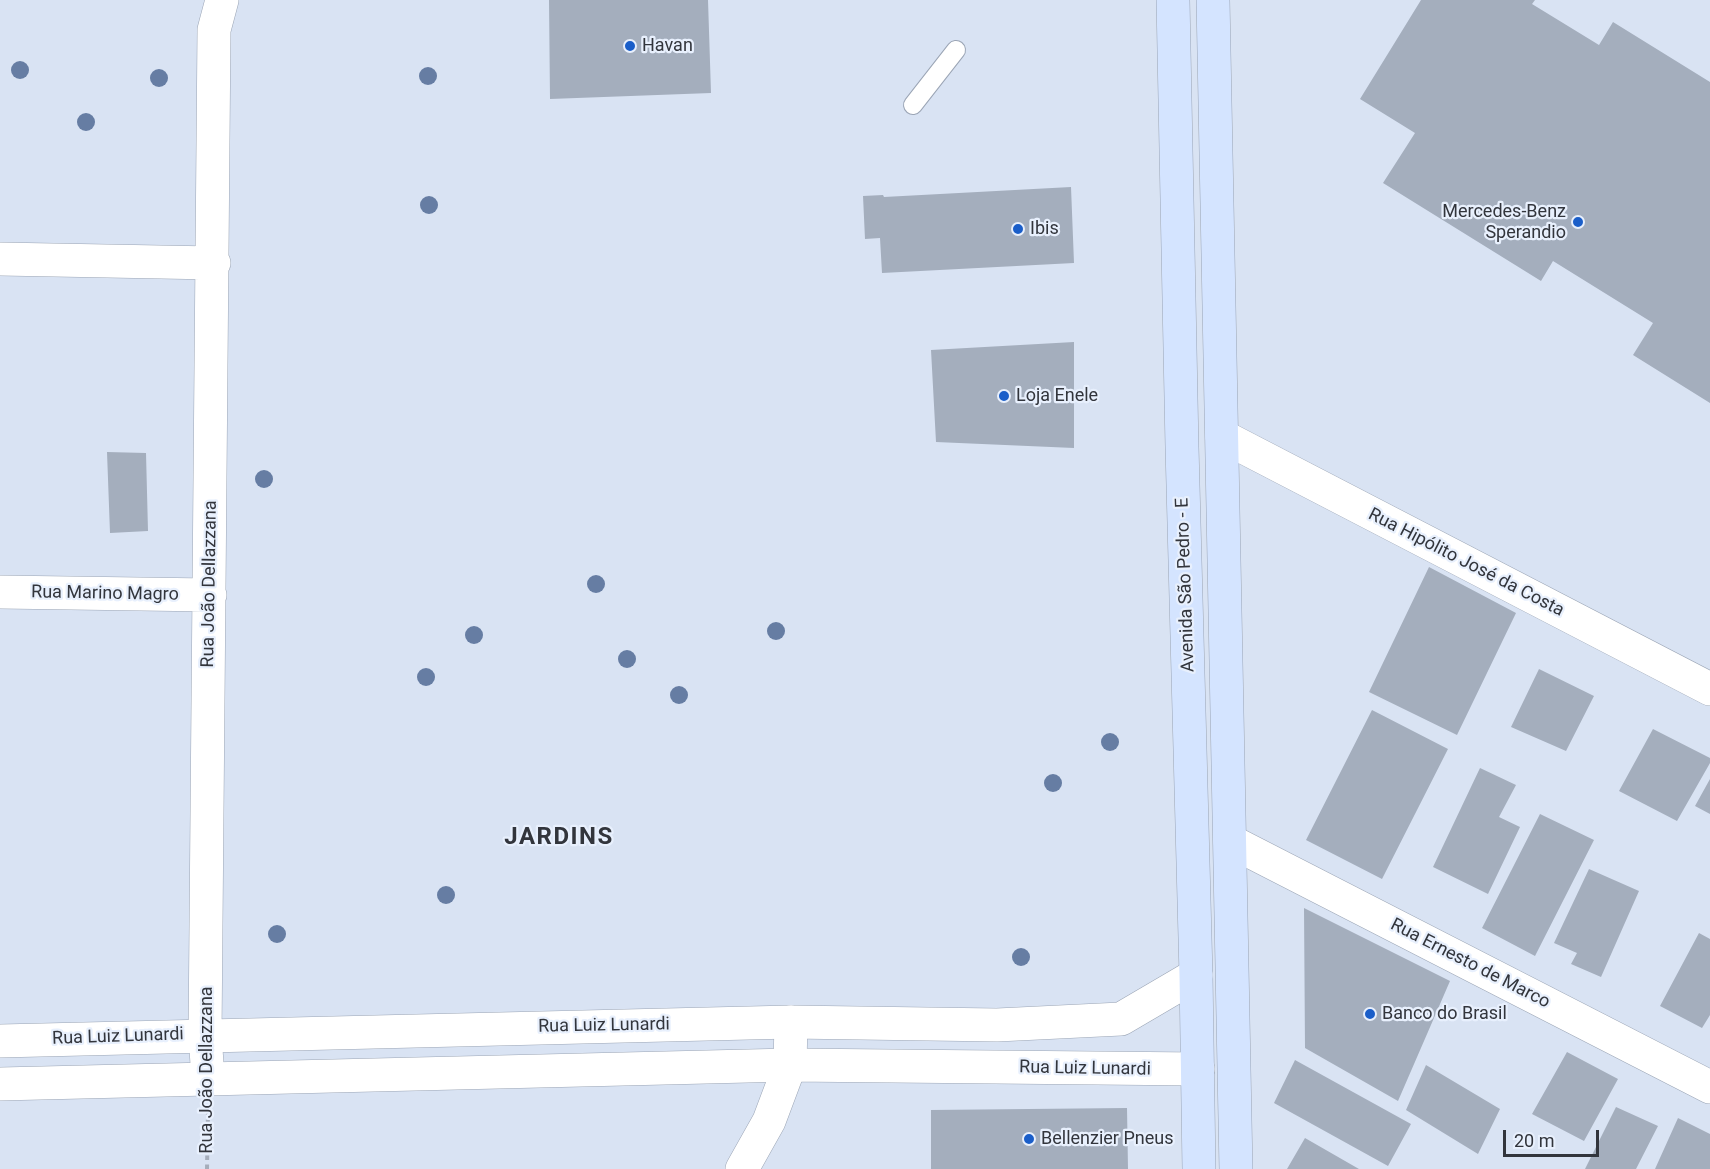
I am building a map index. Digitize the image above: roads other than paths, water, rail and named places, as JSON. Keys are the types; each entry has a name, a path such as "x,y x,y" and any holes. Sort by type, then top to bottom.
{"main road":[{"name":"Avenida São Pedro - E","path":"1173,0 1182,447 1197,975 1199,1169"},
{"name":"Avenida São Pedro - E","path":"1213,0 1236,1169"}],"street":[{"name":"Rua João Dellazzana","path":"208,1078 206,1035 214,30 222,0"},
{"path":"0,259 213,263"},
{"name":"Rua Hipólito José da Costa","path":"1222,436 1710,689"},
{"name":"Rua Marino Magro","path":"0,592 210,595"},
{"name":"Rua Ernesto de Marco","path":"1230,841 1710,1086"},
{"name":"Rua Luiz Lunardi","path":"0,1041 791,1022 997,1025 1121,1019 1197,975"},
{"path":"742,1169 769,1120 790,1065 791,1022"},
{"name":"Rua Luiz Lunardi","path":"0,1084 790,1065 1198,1069"}],"lane":[{"path":"913,105 956,50"}],"place":[{"name":"Havan","path":"630,46"},
{"name":"Mercedes-Benz Sperandio","path":"1578,222"},
{"name":"Ibis","path":"1018,229"},
{"name":"Loja Enele","path":"1004,396"},
{"name":"Banco do Brasil","path":"1370,1014"},
{"name":"Bellenzier Pneus","path":"1029,1139"}],"district":[{"name":"JARDINS","path":"559,838"}]}
